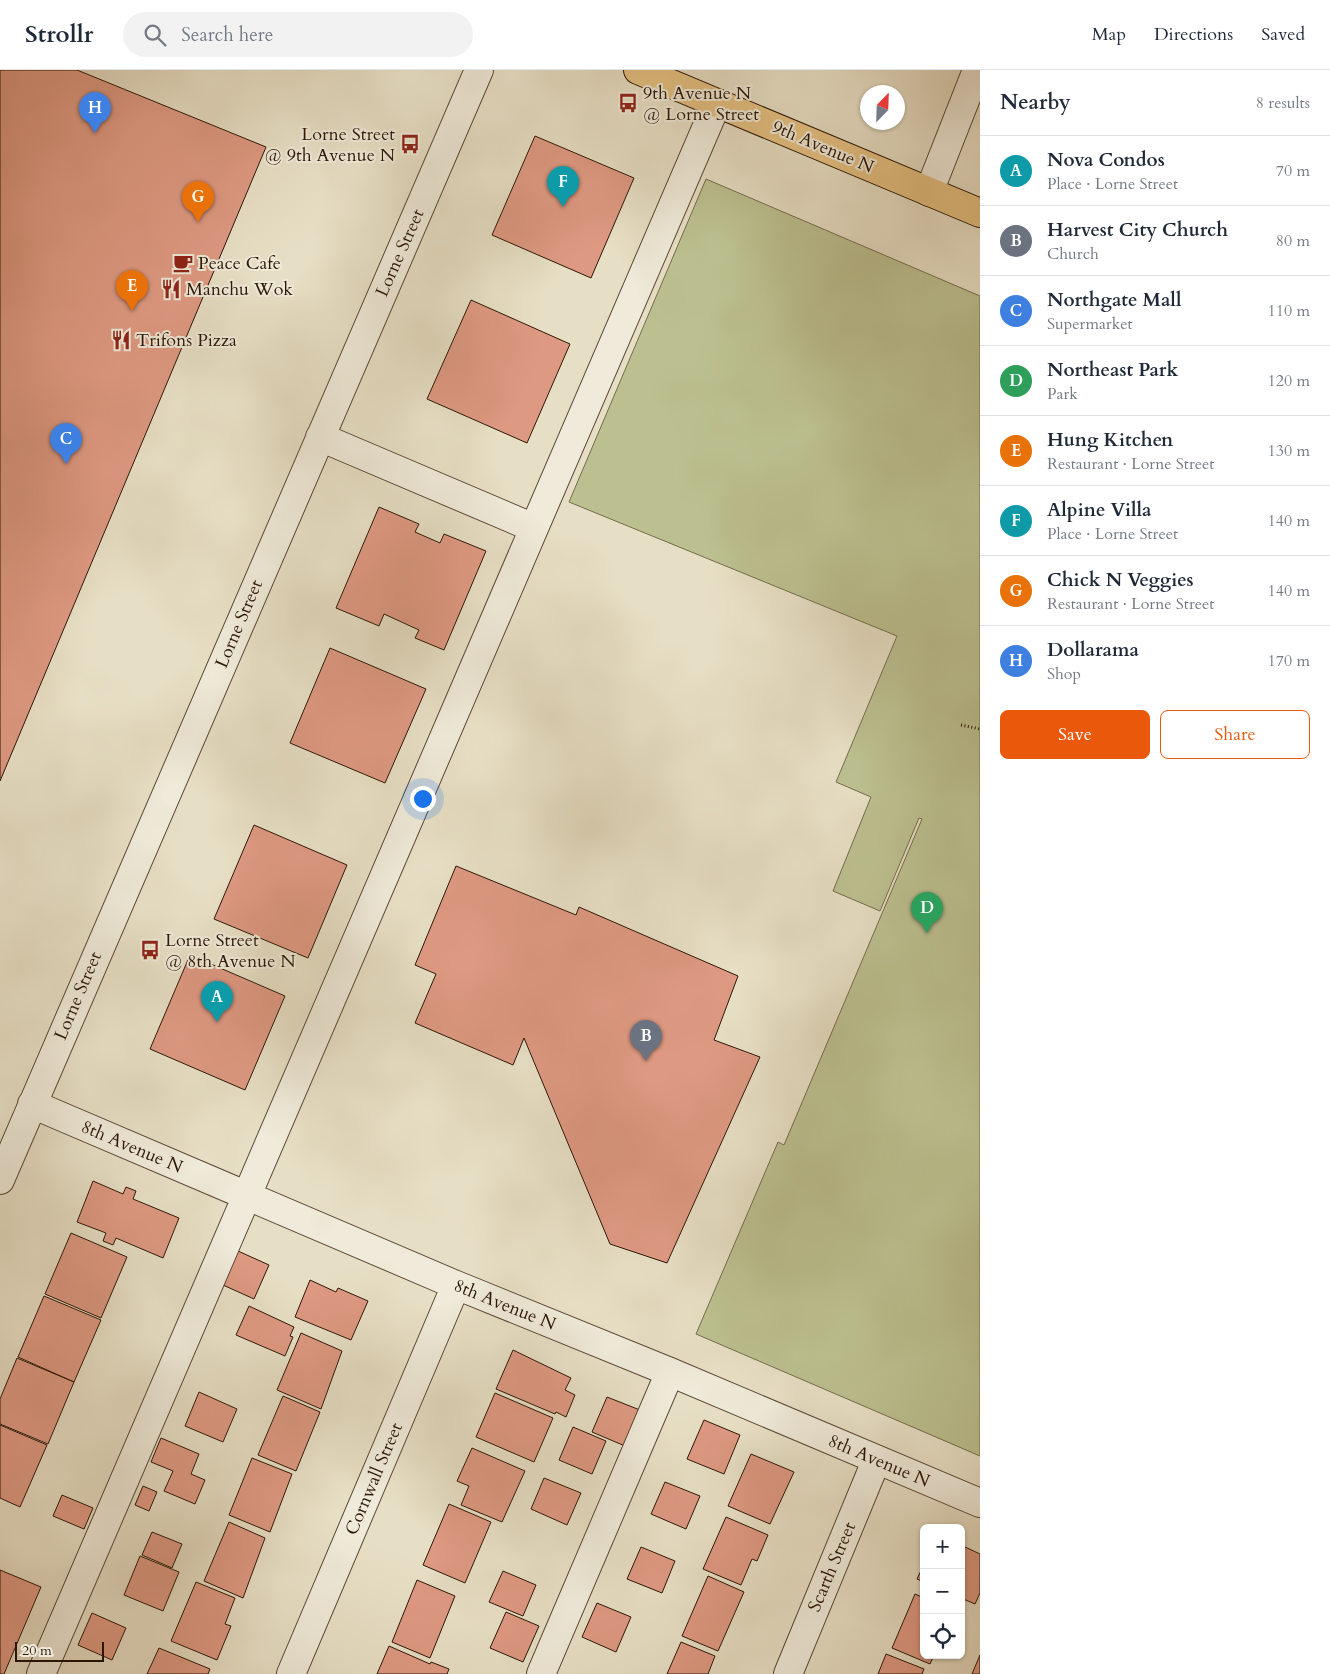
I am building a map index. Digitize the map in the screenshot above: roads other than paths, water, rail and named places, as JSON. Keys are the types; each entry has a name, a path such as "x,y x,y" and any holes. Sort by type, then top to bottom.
{"main road":[{"name":"9th Avenue N","path":"638,70 980,213"}],"street":[{"name":"Lorne Street","path":"0,1180 479,70"},
{"path":"929,192 977,70"},
{"path":"41,1674 245,1195 717,103"},
{"path":"320,437 534,528"},
{"name":"8th Avenue N","path":"32,1104 456,1285 670,1372 876,1461 980,1503"},
{"name":"Cornwall Street","path":"291,1674 456,1285"},
{"path":"541,1674 670,1372"},
{"name":"Scarth Street","path":"788,1674 876,1461"}],"place":[{"name":"9th Avenue N @ Lorne Street","path":"628,103"},
{"name":"Dollarama","path":"95,133"},
{"name":"Lorne Street @ 9th Avenue N","path":"410,144"},
{"name":"Alpine Villa","path":"563,207"},
{"name":"Chick N Veggies","path":"198,222"},
{"name":"Peace Cafe","path":"183,263"},
{"name":"Manchu Wok","path":"171,289"},
{"name":"Hung Kitchen","path":"132,311"},
{"name":"Trifons Pizza","path":"121,340"},
{"name":"Northgate Mall","path":"66,464"},
{"name":"Northeast Park","path":"927,933"},
{"name":"Lorne Street @ 8th Avenue N","path":"150,950"},
{"name":"Nova Condos","path":"217,1022"},
{"name":"Harvest City Church","path":"646,1061"}]}
